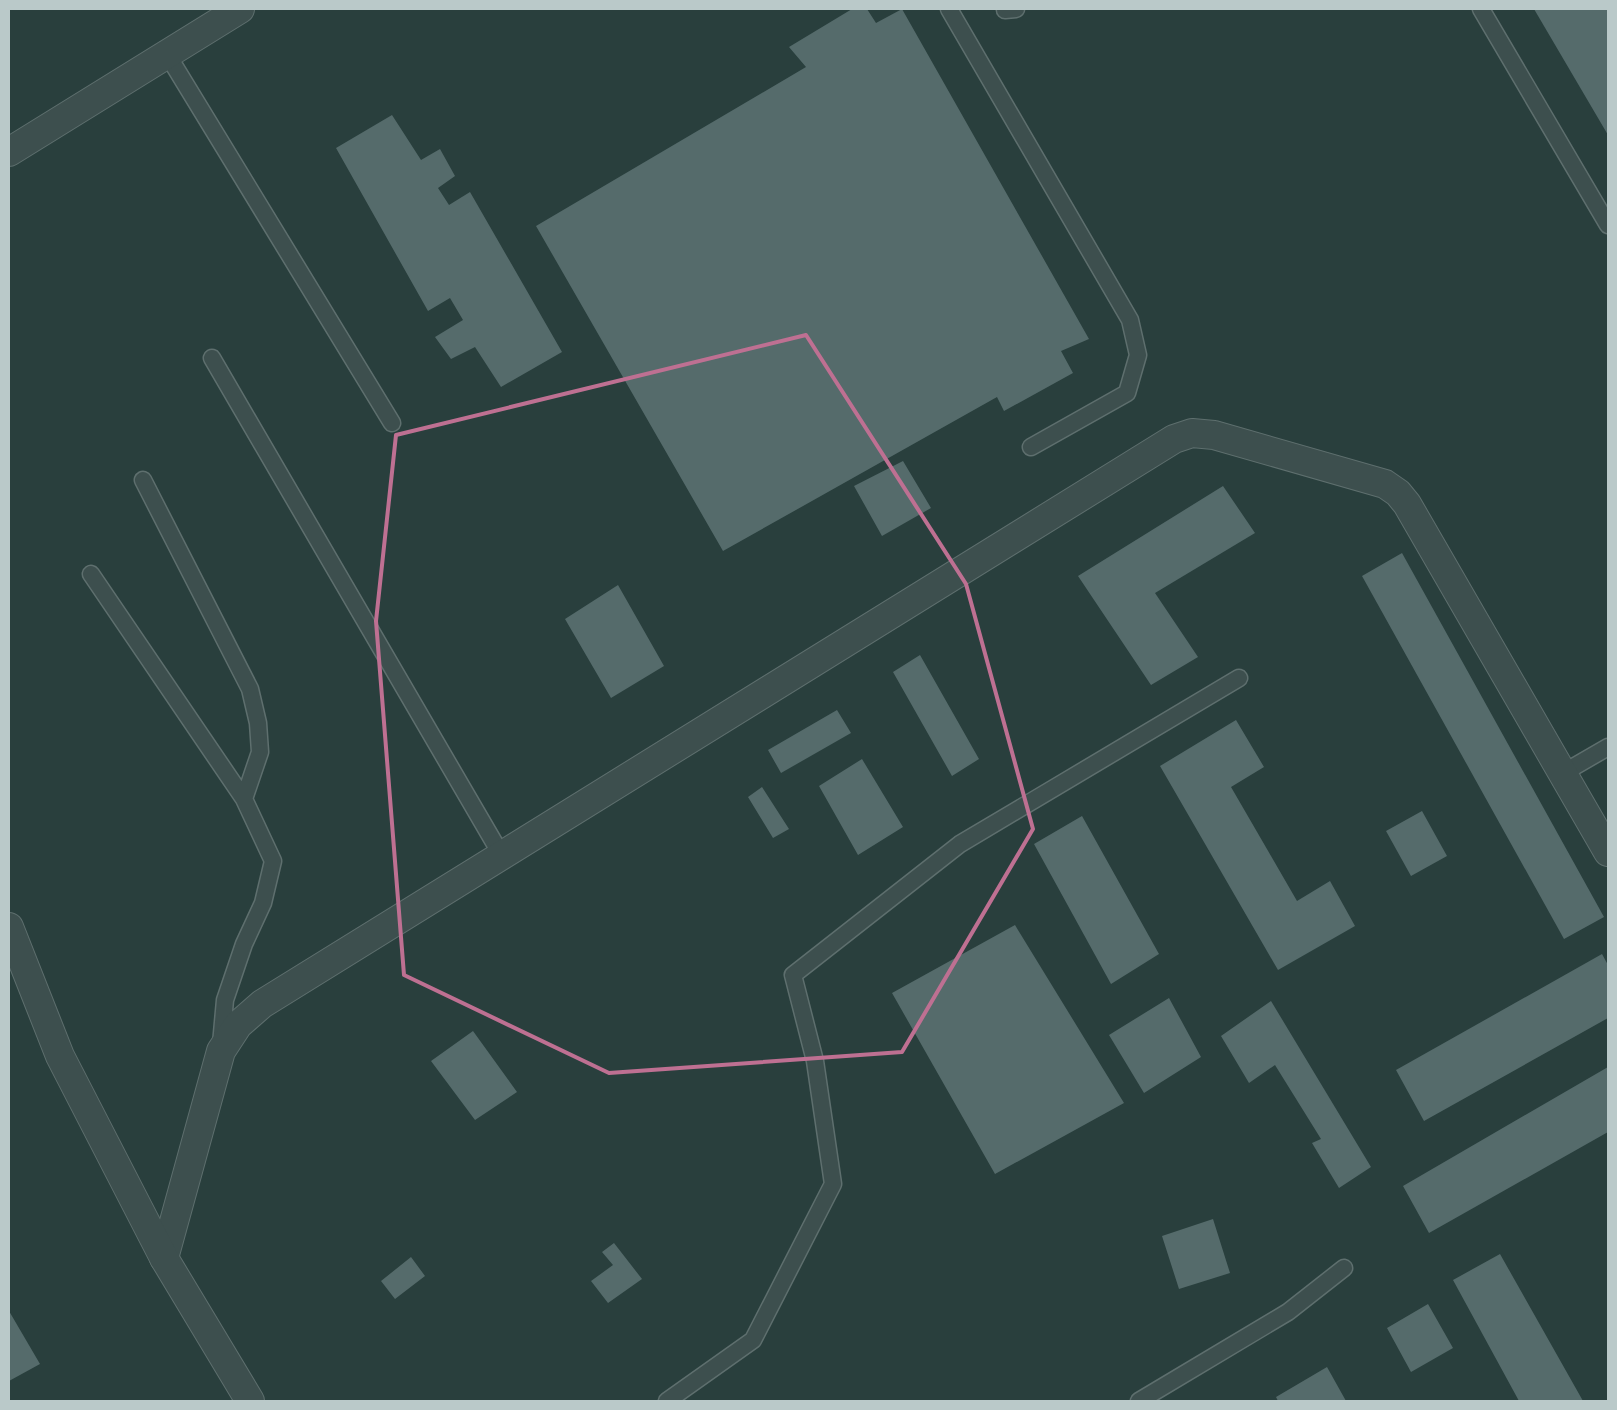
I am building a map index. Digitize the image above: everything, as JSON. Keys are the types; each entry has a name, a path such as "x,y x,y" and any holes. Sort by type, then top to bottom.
{"street":[{"path":"9,152 240,9"},
{"path":"164,1258 221,1051 238,1025 262,1004 1165,444 1192,432 1214,434 1385,484 1398,493 1407,504 1608,852"},
{"path":"9,927 60,1056 164,1258 250,1401"}],"lane":[{"path":"949,9 1130,320 1138,355 1126,393 1031,447"},
{"path":"1004,9 1016,9"},
{"path":"1482,9 1608,225"},
{"path":"167,54 392,423"},
{"path":"212,358 502,856"},
{"path":"143,480 250,689 258,723 260,752 244,799"},
{"path":"91,574 244,799 273,861 264,902 244,944 225,1000 221,1051"},
{"path":"667,1401 753,1340 833,1184 814,1061 794,975 960,844 1239,678"},
{"path":"1563,773 1608,747"},
{"path":"1139,1401 1288,1312 1344,1268"}],"highlighted area":[{"path":"806,335 966,584 1033,829 902,1052 609,1073 404,975 376,621 396,435"}],"building":[{"path":"852,9 867,9 876,23 902,9 1089,339 1061,351 1073,373 1004,411 997,397 723,551 536,226 806,67 789,47"},
{"path":"1534,9 1608,9 1608,135"},
{"path":"392,115 421,160 440,149 455,176 438,188 449,205 470,192 562,352 501,387 475,347 451,359 435,337 463,320 450,298 428,311 336,148"},
{"path":"903,461 931,508 882,536 854,486"},
{"path":"1223,486 1255,533 1155,593 1198,657 1151,685 1078,576"},
{"path":"1402,553 1604,917 1564,939 1362,576"},
{"path":"618,585 664,666 611,698 565,619"},
{"path":"920,655 979,759 952,776 893,672"},
{"path":"837,710 851,733 781,773 768,750"},
{"path":"1236,720 1264,767 1231,787 1297,901 1330,881 1355,926 1278,970 1160,766"},
{"path":"862,759 903,827 858,855 819,786"},
{"path":"762,787 789,829 773,838 748,797"},
{"path":"1422,811 1447,856 1411,876 1386,831"},
{"path":"1082,816 1159,954 1111,984 1034,844"},
{"path":"1015,925 1124,1103 995,1174 892,993"},
{"path":"1602,954 1608,965 1608,1018 1424,1121 1396,1070"},
{"path":"1169,998 1201,1057 1144,1093 1109,1035"},
{"path":"1271,1001 1371,1167 1339,1188 1312,1143 1321,1139 1275,1065 1249,1083 1221,1036"},
{"path":"473,1031 517,1092 475,1120 431,1061"},
{"path":"1608,1067 1608,1132 1429,1233 1403,1186"},
{"path":"1213,1219 1230,1273 1179,1289 1162,1236"},
{"path":"614,1243 642,1279 608,1303 591,1281 613,1265 602,1252"},
{"path":"1500,1254 1583,1401 1519,1401 1453,1280"},
{"path":"411,1257 425,1276 395,1299 381,1281"},
{"path":"1428,1304 1453,1348 1411,1372 1387,1328"},
{"path":"9,1311 40,1364 9,1381"},
{"path":"1327,1367 1346,1401 1278,1401 1276,1397"}]}
